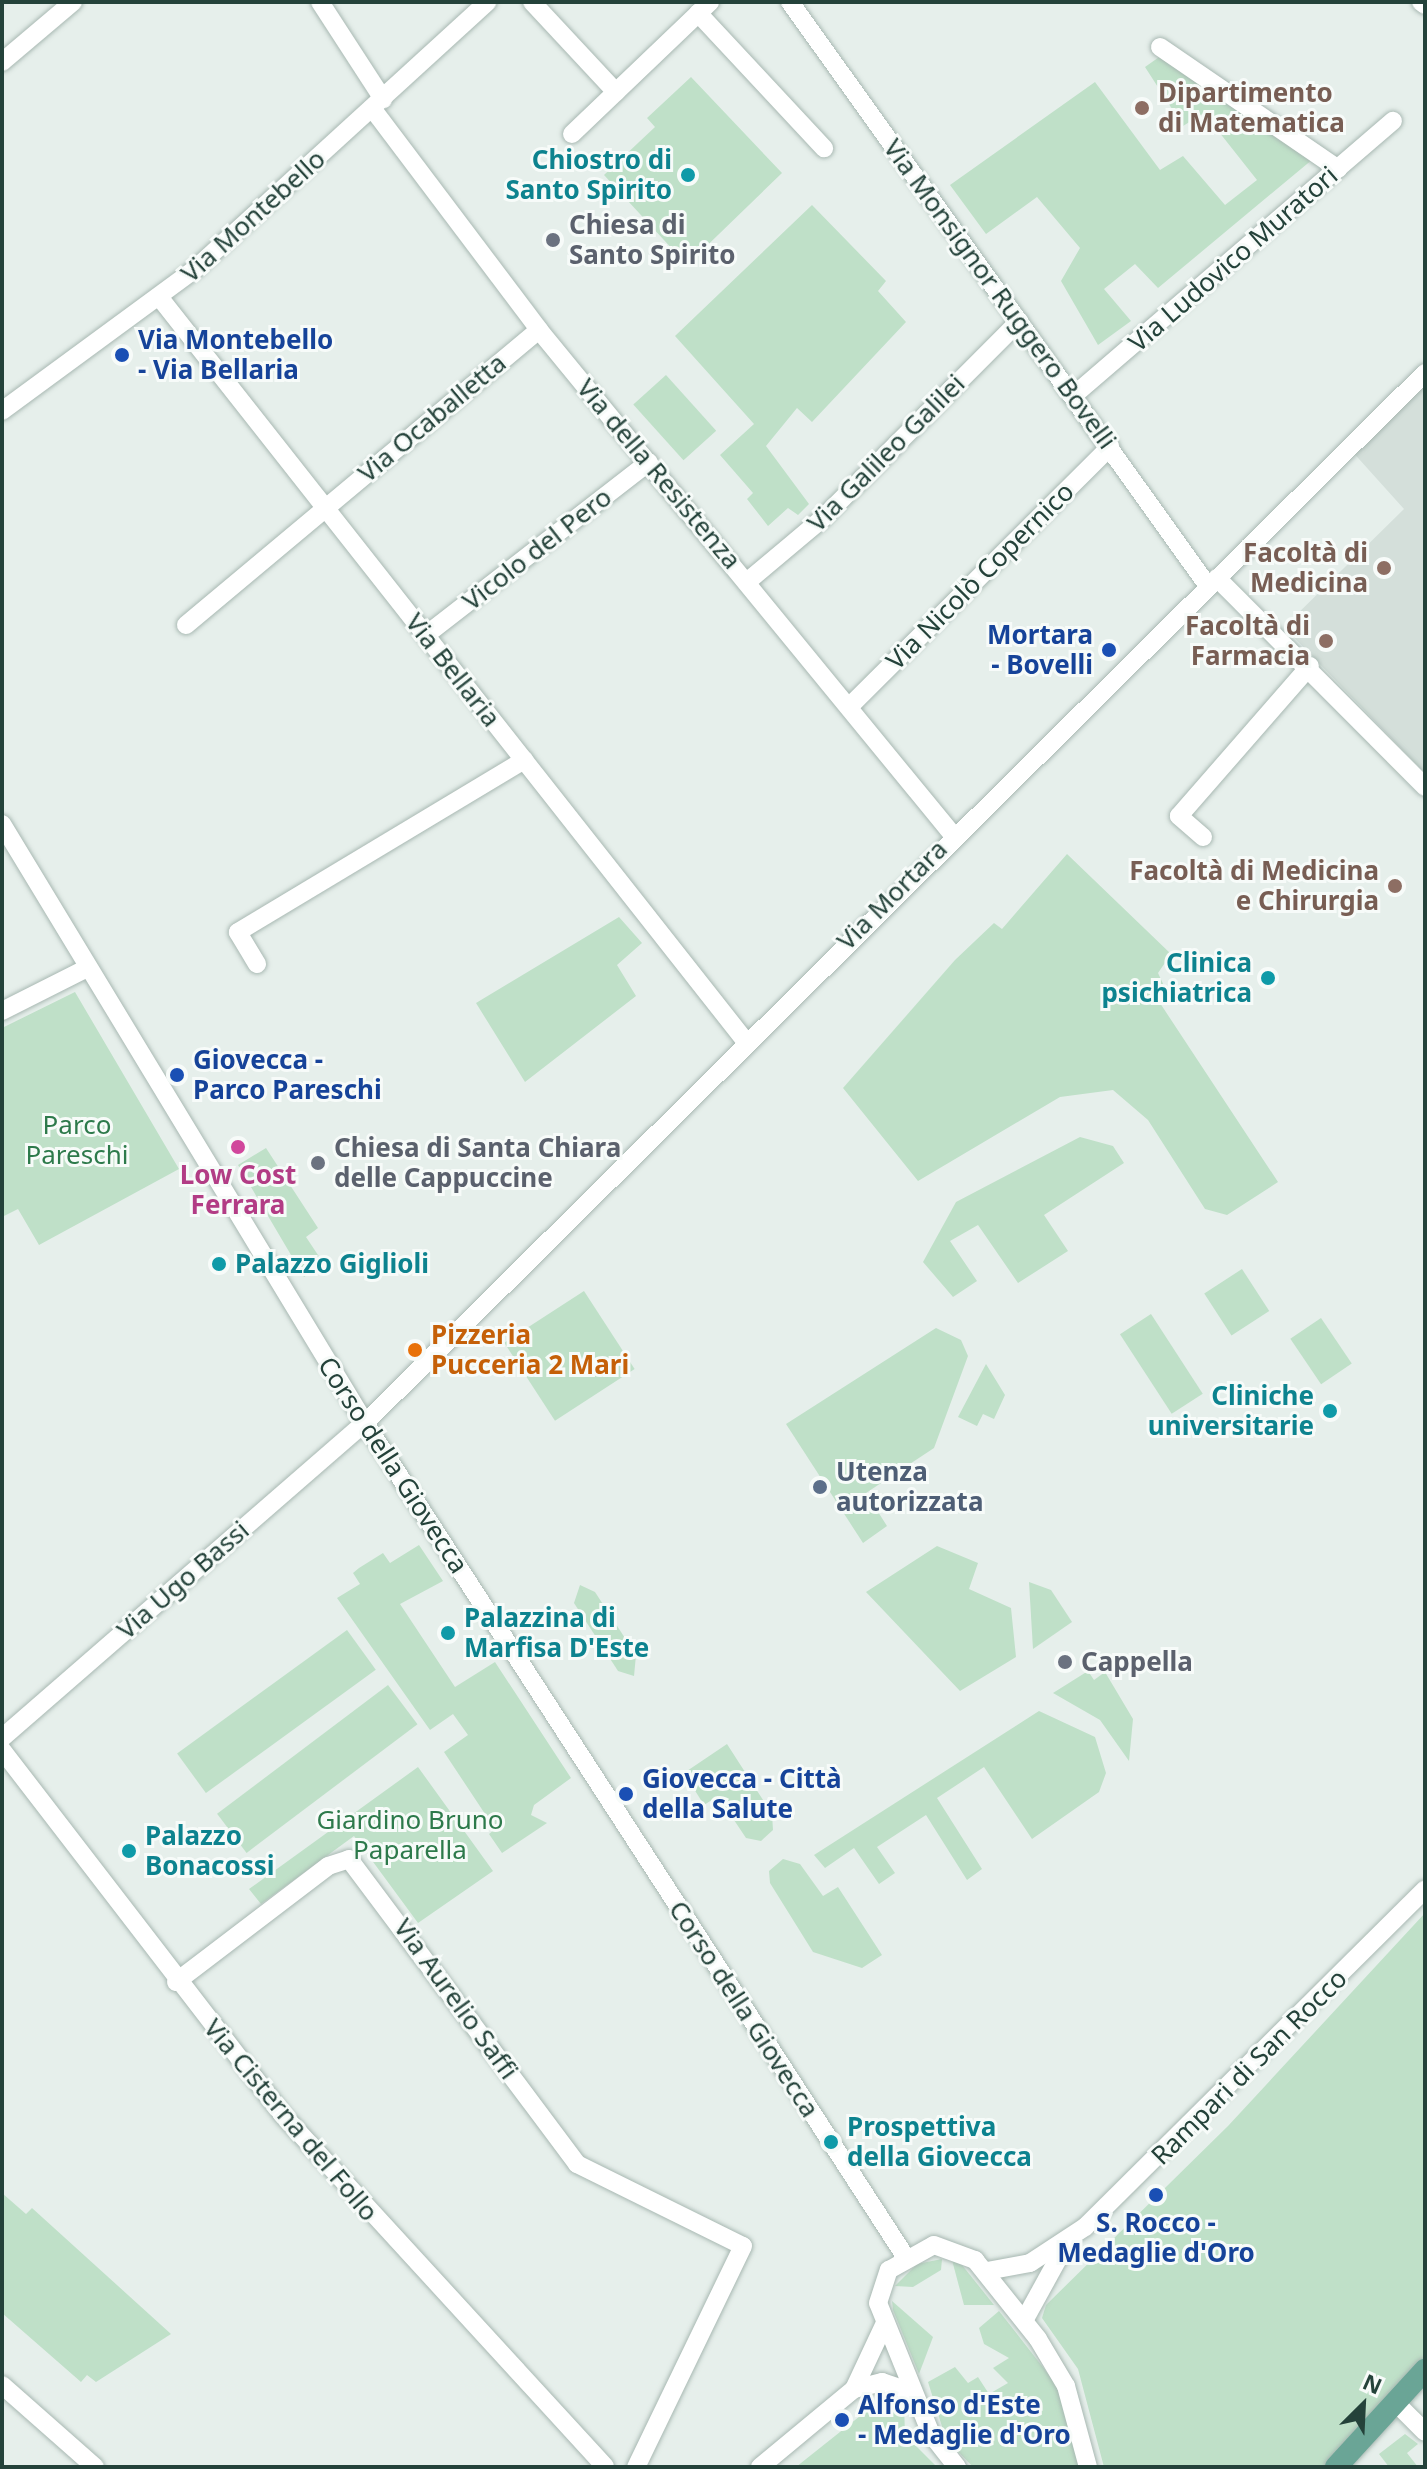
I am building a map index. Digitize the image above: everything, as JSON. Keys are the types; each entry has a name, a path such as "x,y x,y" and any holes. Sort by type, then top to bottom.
{"main road":[{"path":"1336,2467 1425,2370"}],"street":[{"path":"2,62 73,2"},
{"name":"Via della Resistenza","path":"320,2 377,104 539,330 851,705 953,835"},
{"name":"Via Montebello","path":"2,411 160,298 487,2"},
{"path":"532,2 616,92"},
{"name":"Via Monsignor Ruggero Bovelli","path":"790,2 1110,447 1212,582 1310,666 1425,787"},
{"path":"572,134 704,7 824,148"},
{"path":"1160,47 1338,169"},
{"name":"Via Ludovico Muratori","path":"1073,396 1393,121"},
{"name":"Via Bellaria","path":"160,298 746,1042"},
{"name":"Via Galileo Galilei","path":"748,581 823,518 1019,321"},
{"name":"Via Ocaballetta","path":"186,625 539,330"},
{"name":"Via Mortara","path":"365,1423 953,835 1425,373"},
{"name":"Via Nicolò Copernico","path":"851,705 1110,447"},
{"name":"Vicolo del Pero","path":"426,635 649,462"},
{"path":"1203,837 1179,816 1310,666"},
{"path":"257,964 238,932 524,760"},
{"name":"Corso della Giovecca","path":"2,824 365,1423 905,2256"},
{"path":"2,1011 87,968"},
{"name":"Via Ugo Bassi","path":"2,1738 365,1423"},
{"name":"Via Cisterna del Follo","path":"2,1750 176,1982 333,2174 605,2467"},
{"name":"Via Aurelio Saffi","path":"176,1982 328,1866 349,1859 577,2164 743,2246 636,2467"},
{"name":"Rampari di San Rocco","path":"1025,2319 1069,2242 1425,1889"},
{"name":"Rampari di San Rocco","path":"987,2271 1012,2269 1069,2242"},
{"path":"957,2467 911,2392 884,2325 878,2291 905,2256 924,2246 951,2247 987,2271 1025,2319 1066,2386 1088,2467"},
{"path":"760,2467 854,2389 884,2325"},
{"path":"854,2389 882,2382 911,2392"},
{"path":"2,2385 95,2467"},
{"path":"1395,2402 1425,2432"},
{"path":"65,2467 77,2452"}],"shaded area":[{"name":"Facoltà di Medicina","path":"1425,375 1425,773 1284,627 1404,509 1350,449"}],"green space":[{"path":"1162,55 1313,159 1158,288 1135,264 1104,289 1131,321 1098,345 1061,281 1080,248 1037,197 986,234 950,185 1095,82 1160,170 1183,156 1225,205 1257,180 1204,113 1183,126 1145,67"},
{"path":"691,77 782,173 687,265 604,175 655,127 647,118"},
{"path":"812,205 886,281 878,291 906,322 812,422 797,408 766,446 809,504 798,515 788,508 768,526 747,499 753,493 720,455 754,424 675,336"},
{"path":"666,375 716,431 683,460 633,404"},
{"path":"1067,854 1171,954 1158,973 1166,990 1156,997 1278,1182 1227,1215 1205,1209 1148,1120 1113,1090 1060,1097 918,1181 843,1088 955,960 994,923 1002,929"},
{"path":"619,917 642,943 617,965 636,996 525,1082 476,1003"},
{"name":"Parco Pareschi","path":"75,992 179,1169 39,1245 18,1209 2,1217 2,1028"},
{"path":"1080,1137 1113,1146 1124,1163 1044,1215 1068,1251 1018,1283 978,1225 950,1241 977,1281 953,1297 923,1262 956,1202"},
{"path":"266,1148 318,1228 306,1237 324,1264 304,1277 238,1165"},
{"path":"1242,1269 1269,1311 1231,1335 1204,1294"},
{"path":"584,1291 635,1369 555,1421 504,1343"},
{"path":"1151,1314 1203,1394 1172,1414 1120,1334"},
{"path":"1321,1318 1352,1364 1321,1384 1290,1339"},
{"path":"936,1328 961,1340 968,1356 934,1448 866,1493 887,1526 863,1543 786,1424"},
{"path":"986,1364 1005,1395 994,1419 983,1414 977,1426 958,1417"},
{"path":"419,1545 443,1581 400,1604 455,1687 495,1662 571,1778 534,1805 531,1815 547,1823 502,1853 489,1834 495,1829 444,1752 468,1735 453,1714 430,1730 337,1598 360,1584 353,1573 359,1568 383,1553 390,1563"},
{"path":"937,1546 978,1563 969,1589 1011,1608 1016,1657 960,1691 866,1592"},
{"path":"1029,1582 1051,1590 1072,1622 1033,1649"},
{"path":"580,1585 595,1592 636,1655 634,1676 618,1671 574,1603"},
{"path":"347,1630 376,1670 206,1793 177,1753"},
{"path":"1088,1671 1094,1680 1105,1672 1133,1719 1129,1761 1100,1720 1053,1693"},
{"path":"388,1685 417,1724 247,1853 217,1814"},
{"path":"1039,1711 1095,1737 1106,1773 1099,1792 1032,1839 984,1767 937,1798 982,1869 967,1880 926,1815 877,1847 895,1873 879,1884 854,1848 825,1868 814,1855"},
{"path":"727,1744 772,1814 773,1830 761,1841 746,1838 718,1796 704,1805 684,1773"},
{"name":"Giardino Bruno Paparella","path":"418,1767 493,1871 418,1923 354,1836 261,1904 249,1889"},
{"path":"783,1859 800,1864 823,1896 838,1887 882,1955 862,1968 813,1952 770,1883 769,1871"},
{"path":"1425,1913 1425,2360 1325,2467 1104,2467 1078,2369 1042,2318 1046,2305 1228,2126"},
{"path":"2,2193 26,2214 32,2208 171,2334 96,2382 87,2375 81,2382 2,2313"},
{"path":"942,2259 941,2270 913,2287 895,2286 917,2264"},
{"path":"952,2260 962,2265 994,2305 964,2305"},
{"path":"892,2301 933,2337 919,2374 893,2310"},
{"path":"999,2311 1056,2384 1082,2467 973,2467 946,2439 928,2382 955,2367 968,2383 978,2377 989,2394 1008,2383 993,2368 1009,2358 984,2344 979,2328"},
{"path":"889,2393 904,2404 905,2435 937,2467 796,2467"},
{"path":"1405,2434 1418,2444 1407,2453 1418,2467 1389,2467 1379,2454"}],"place":[{"name":"Dipartimento di Matematica","path":"1142,108"},
{"name":"Chiostro di Santo Spirito","path":"688,175"},
{"name":"Chiesa di Santo Spirito","path":"553,240"},
{"name":"Via Montebello - Via Bellaria","path":"122,355"},
{"name":"Facoltà di Medicina","path":"1384,568"},
{"name":"Facoltà di Farmacia","path":"1326,641"},
{"name":"Mortara - Bovelli","path":"1109,650"},
{"name":"Facoltà di Medicina e Chirurgia","path":"1395,886"},
{"name":"Clinica psichiatrica","path":"1268,978"},
{"name":"Giovecca - Parco Pareschi","path":"177,1075"},
{"name":"Low Cost Ferrara","path":"238,1147"},
{"name":"Chiesa di Santa Chiara delle Cappuccine","path":"318,1163"},
{"name":"Palazzo Giglioli","path":"219,1264"},
{"name":"Pizzeria Pucceria 2 Mari","path":"415,1350"},
{"name":"Cliniche universitarie","path":"1330,1411"},
{"name":"Utenza autorizzata","path":"820,1487"},
{"name":"Palazzina di Marfisa D'Este","path":"448,1633"},
{"name":"Cappella","path":"1065,1662"},
{"name":"Giovecca - Città della Salute","path":"626,1794"},
{"name":"Palazzo Bonacossi","path":"129,1851"},
{"name":"Prospettiva della Giovecca","path":"831,2142"},
{"name":"S. Rocco - Medaglie d'Oro","path":"1156,2195"},
{"name":"Alfonso d'Este - Medaglie d'Oro","path":"842,2420"}]}
